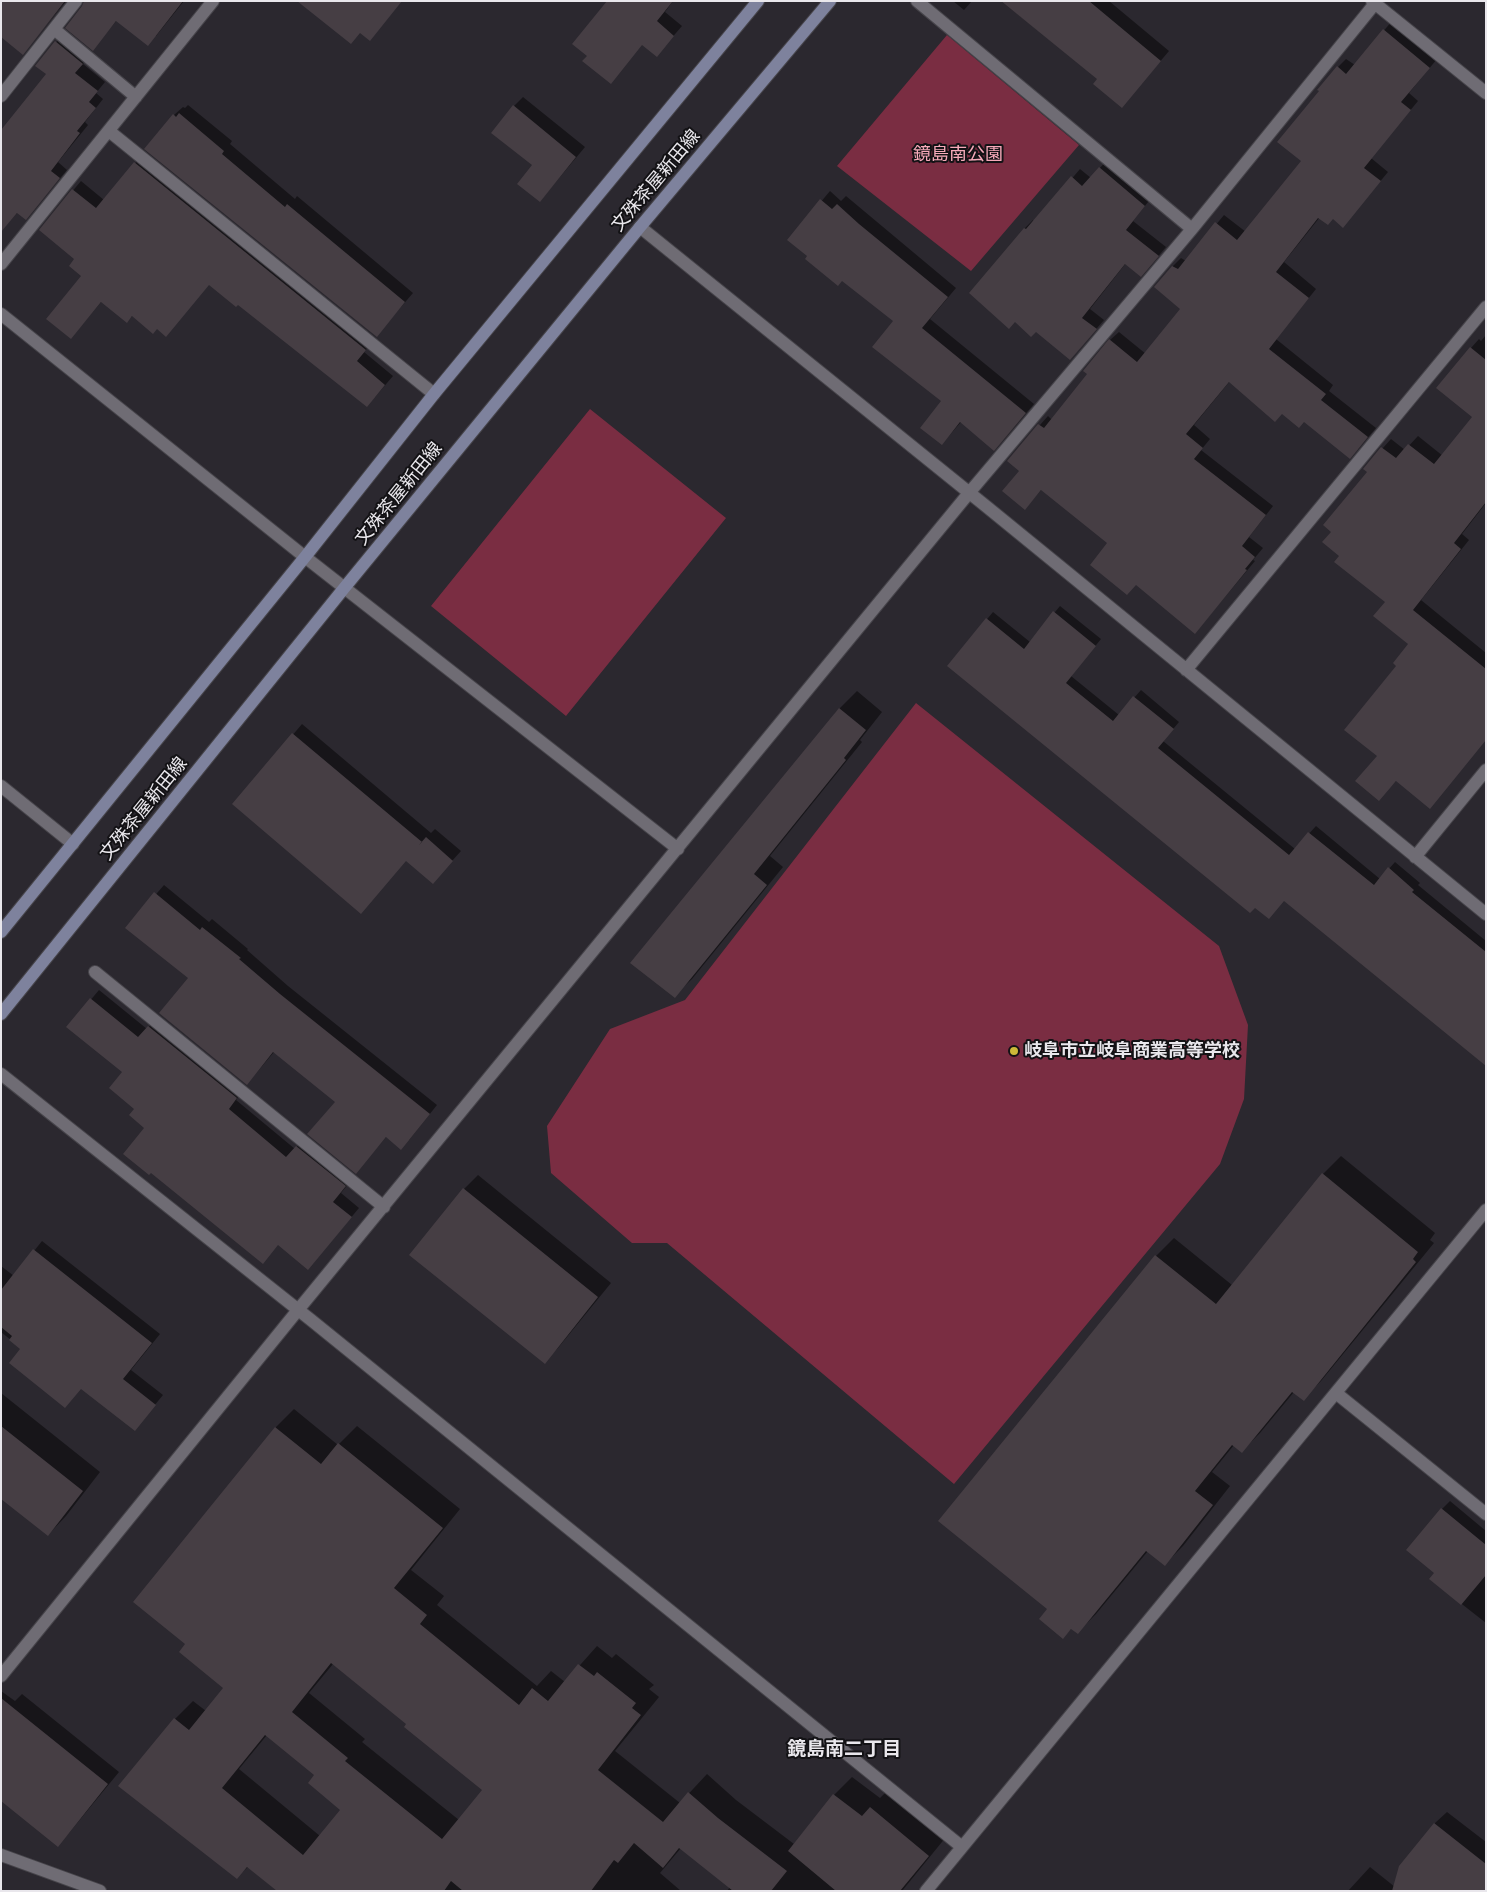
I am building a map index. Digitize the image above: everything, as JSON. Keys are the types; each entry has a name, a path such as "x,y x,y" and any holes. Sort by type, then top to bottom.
{"main road":[{"name":"文殊茶屋新田線","path":"1,932 434,394 758,1"},
{"name":"文殊茶屋新田線","path":"1,1014 345,587 640,227 830,1"}],"street":[{"path":"1,96 76,1"},
{"path":"1,264 212,1"},
{"path":"916,1 1192,229"},
{"path":"1,1676 298,1310 969,493 1192,229 1375,2 1486,93"},
{"path":"54,30 136,96"},
{"path":"109,131 434,394"},
{"path":"640,227 1486,914"},
{"path":"1186,670 1486,308"},
{"path":"1,314 678,849"},
{"path":"1415,857 1486,770"},
{"path":"1,786 73,844"},
{"path":"95,972 384,1207"},
{"path":"1,1074 298,1310 962,1847"},
{"path":"926,1891 1486,1210"},
{"path":"1336,1393 1486,1514"},
{"path":"1,1855 100,1891"}],"green space":[{"name":"鏡島南公園","path":"947,35 1079,145 971,271 837,166"},
{"path":"590,409 726,518 566,716 431,606"},
{"path":"916,703 1219,946 1248,1025 1244,1099 1220,1164 954,1484 667,1243 632,1243 551,1173 547,1126 610,1029 685,1000"}],"building":[{"path":"1,1 65,1 23,55 1,37"},
{"path":"84,1 183,1 148,46 116,21 93,51 65,28"},
{"path":"297,1 402,1 370,41 360,33 351,44"},
{"path":"607,1 673,1 657,21 674,36 657,57 642,45 611,84 582,61 587,56 572,44"},
{"path":"1001,1 1089,1 1161,61 1122,108 1093,84 1097,79"},
{"path":"1383,29 1430,68 1401,102 1411,110 1364,168 1381,181 1343,228 1333,219 1328,225 1318,218 1276,272 1309,298 1269,349 1326,394 1321,400 1368,437 1350,459 1304,422 1299,428 1282,414 1275,422 1229,382 1186,434 1203,448 1194,459 1266,515 1242,546 1255,557 1245,569 1247,570 1195,634 1136,585 1127,595 1090,565 1107,543 1041,490 1025,510 1002,491 1019,471 1007,461 1038,424 1044,428 1087,374 1083,371 1109,339 1137,362 1180,309 1154,287 1172,266 1178,269 1215,222 1237,240 1301,161 1277,142 1337,66 1346,74"},
{"path":"55,41 83,64 75,73 98,91 89,102 96,108 77,131 80,133 51,171 60,178 26,220 17,213 1,232 1,130 46,74 35,66"},
{"path":"513,105 576,157 540,202 517,184 532,165 491,133"},
{"path":"179,113 224,151 222,154 285,207 287,204 405,302 377,337 144,149 173,114 176,117"},
{"path":"134,162 366,350 357,361 385,385 367,407 238,305 236,307 209,285 166,337 157,329 153,334 132,316 127,323 101,302 71,339 46,319 81,276 69,266 74,259 39,230 72,189 96,208"},
{"path":"1099,167 1145,206 1126,230 1159,256 1141,277 1125,264 1082,318 1097,329 1070,360 1036,332 1031,337 1015,322 1009,329 969,293 1071,176 1082,186"},
{"path":"820,199 832,209 837,204 948,297 922,328 1026,413 994,451 960,422 942,445 920,428 941,401 872,347 893,321 842,281 838,286 805,259 807,256 787,240"},
{"path":"1470,347 1486,360 1486,502 1454,543 1461,549 1413,610 1486,669 1486,740 1430,809 1396,781 1379,801 1355,781 1377,756 1344,730 1396,666 1393,663 1408,644 1373,616 1385,602 1334,562 1339,556 1322,542 1331,532 1323,525 1367,472 1363,469 1381,447 1396,458 1408,444 1434,464 1472,417 1436,388"},
{"path":"1053,611 1096,646 1066,683 1113,721 1133,696 1174,729 1158,748 1289,855 1308,832 1374,885 1388,867 1414,890 1412,892 1486,952 1486,1066 1284,901 1269,919 1255,908 1250,913 947,666 986,618 1024,649"},
{"path":"839,708 866,730 844,758 846,760 754,874 767,885 675,998 630,963"},
{"path":"292,733 422,842 426,837 453,861 433,884 406,861 361,914 232,804"},
{"path":"154,892 200,930 202,927 241,958 239,959 280,994 430,1114 401,1150 386,1137 356,1174 307,1134 335,1102 273,1052 247,1085 159,1013 188,978 125,928"},
{"path":"90,998 138,1037 148,1026 237,1098 229,1109 286,1157 296,1146 346,1186 333,1202 352,1217 308,1270 278,1245 263,1264 151,1173 149,1175 123,1154 144,1128 129,1115 134,1109 109,1088 122,1072 66,1027"},
{"path":"1322,1173 1418,1252 1413,1259 1416,1262 1304,1401 1292,1392 1242,1453 1232,1445 1195,1491 1213,1505 1165,1566 1146,1551 1078,1634 1071,1629 1063,1639 1039,1619 1047,1609 938,1521 1155,1255 1216,1304"},
{"path":"463,1188 598,1297 545,1364 409,1255"},
{"path":"33,1249 152,1343 123,1379 156,1405 135,1431 81,1389 65,1408 9,1363 20,1349 9,1340 12,1336 1,1327 1,1290"},
{"path":"1,1426 83,1491 48,1536 1,1499"},
{"path":"275,1427 321,1464 338,1443 443,1528 394,1588 427,1615 420,1624 519,1705 532,1688 548,1701 578,1664 594,1676 597,1672 636,1703 632,1708 641,1715 598,1770 663,1822 688,1792 718,1818 787,1871 771,1891 733,1891 679,1848 663,1868 634,1843 618,1863 614,1860 591,1891 463,1891 451,1881 444,1891 277,1891 247,1867 237,1879 118,1786 174,1718 189,1730 223,1688 179,1652 185,1644 133,1602","holes":["331,1663 406,1724 404,1727 482,1790 442,1839 345,1761 348,1758 292,1712","265,1735 314,1775 308,1783 340,1810 303,1855 222,1788"]},
{"path":"1441,1508 1486,1545 1486,1575 1461,1605 1429,1579 1434,1573 1406,1550"},
{"path":"1,1698 108,1784 58,1847 1,1801"},
{"path":"833,1794 862,1816 870,1807 929,1856 900,1891 836,1891 788,1851"},
{"path":"1434,1823 1486,1864 1486,1891 1392,1891 1399,1866"}],"place":[{"name":"岐阜市立岐阜商業高等学校","path":"1014,1051"}],"district":[{"name":"鏡島南二丁目","path":"844,1750"}]}
